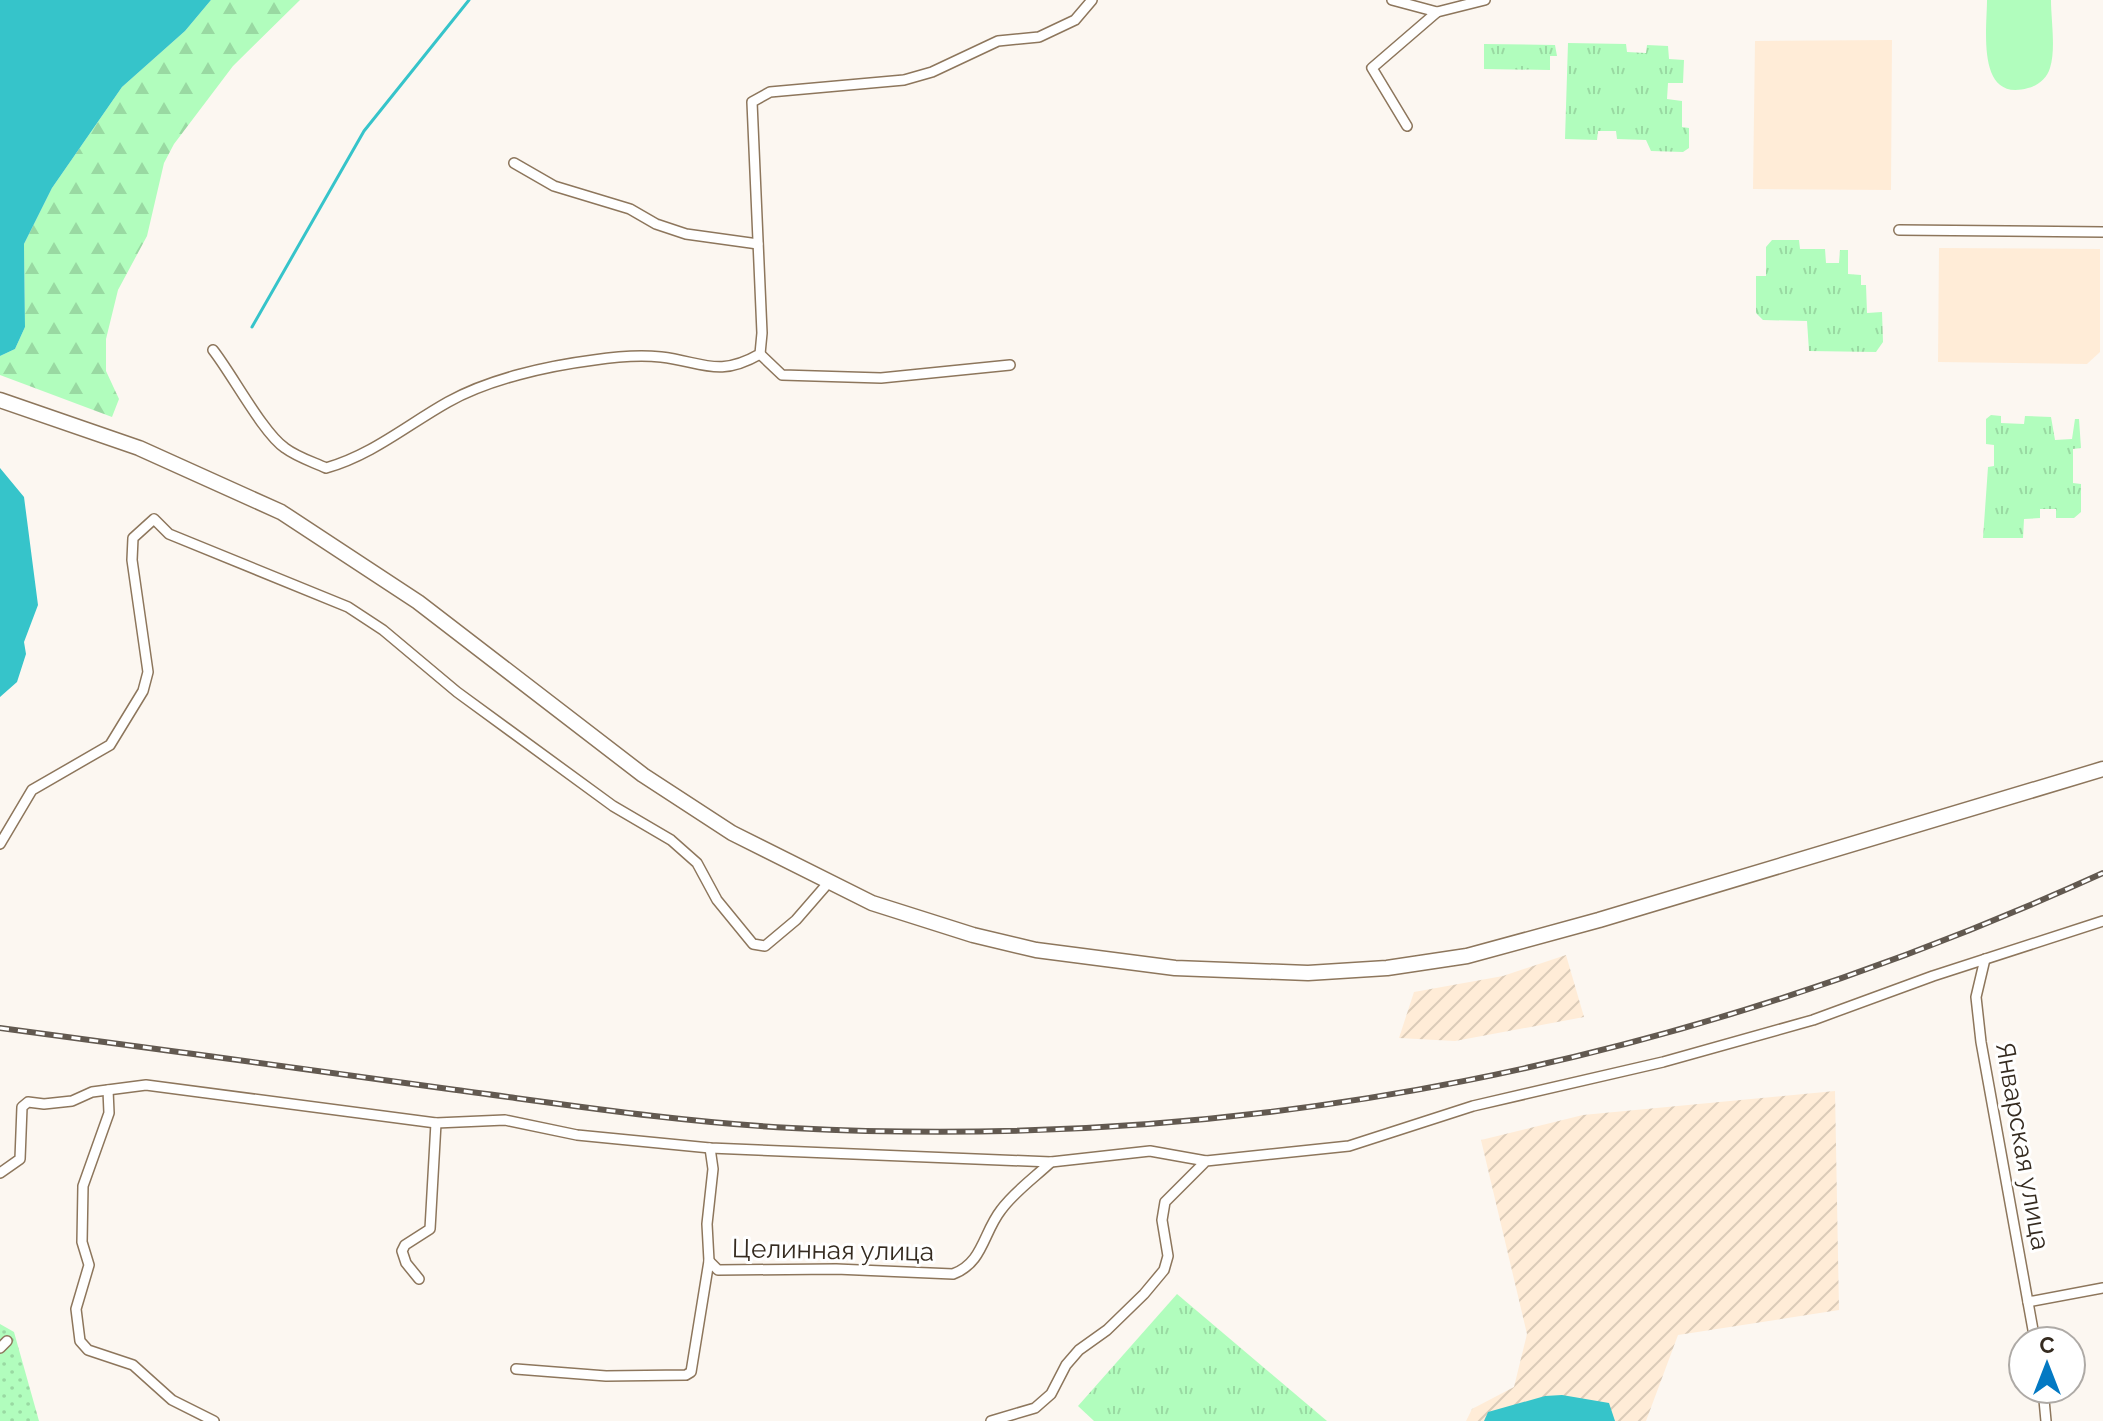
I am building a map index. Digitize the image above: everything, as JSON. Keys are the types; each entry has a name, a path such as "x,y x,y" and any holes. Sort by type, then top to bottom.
{"main road":[{"path":"0,400 139,448 281,512 418,602 643,775 732,833 872,903 973,935 1036,950 1175,968 1308,973 1387,968 1467,956 1578,926 2103,769"}],"street":[{"path":"1010,365 881,378 782,375 760,354 752,102 770,92 904,80 932,72 998,41 1039,37 1075,20 1092,0"},
{"path":"1392,0 1437,12"},
{"path":"1407,126 1372,68 1437,12 1485,0"},
{"path":"514,163 554,186 630,209 656,224 686,234 758,244"},
{"path":"1899,230 2103,232"},
{"path":"213,350 236,379 243,398 283,448 326,468 358,459 452,400 507,379 593,360 659,357 722,367 738,366 760,354"},
{"path":"0,844 32,790 110,745 143,691 148,672 132,560 133,538 154,519 169,534 348,607 383,630 457,692 613,806 671,840 697,863 717,900 753,944 765,946 777,937 829,882"},
{"path":"0,1173 20,1159 22,1107 28,1102 72,1101 108,1090 146,1085 436,1123 505,1120 577,1135 710,1148 1051,1162 1150,1151 1206,1161 1349,1146 1473,1106 1663,1062 1813,1020 2103,921"},
{"name":"Январская улица","path":"1985,959 1976,997 1981,1042 2032,1325"},
{"path":"108,1090 109,1113 82,1196 82,1242 89,1265 76,1309 80,1341 88,1350 133,1365 172,1400 214,1421"},
{"path":"419,1279 406,1263 402,1251 430,1229 436,1123"},
{"path":"516,1369 606,1376 686,1375 694,1364 709,1261 707,1224 713,1169 710,1148"},
{"path":"991,1421 1035,1408 1051,1394 1066,1365 1079,1350 1107,1330 1164,1270 1168,1256 1162,1220 1165,1202 1206,1161"},
{"name":"Целинная улица","path":"709,1261 718,1270 836,1269 953,1274 964,1270 978,1255 1000,1211 1051,1162"},
{"path":"2028,1302 2103,1288"}],"shaded area":[{"path":"1892,40 1891,190 1753,189 1755,41"},
{"path":"1939,248 2100,249 2100,352 2087,364 1938,362"},
{"path":"1566,955 1584,1017 1455,1041 1399,1038 1414,992 1503,976"},
{"path":"1835,1091 1839,1310 1678,1335 1646,1421 1466,1421 1472,1409 1514,1387 1527,1334 1481,1140 1583,1115"}],"green space":[{"path":"211,0 300,0 233,66 174,144 164,163 147,236 118,290 106,339 106,371 119,399 112,417 0,375 0,356 15,349 25,327 24,244 52,188 122,87 185,31"},
{"path":"1987,0 2051,0 2052,60 2042,81 2028,88 2011,90 2000,85 1992,74 1986,45"},
{"path":"1568,43 1626,44 1627,52 1646,53 1647,45 1668,46 1669,59 1684,60 1683,83 1668,83 1667,99 1682,101 1682,127 1689,128 1689,148 1683,152 1651,151 1646,140 1617,139 1616,131 1598,131 1597,140 1565,139"},
{"path":"1484,44 1555,45 1557,56 1550,56 1550,70 1484,69"},
{"path":"1772,240 1799,240 1800,249 1825,249 1826,263 1839,263 1840,250 1848,250 1848,274 1861,275 1861,285 1866,285 1867,313 1882,312 1883,342 1876,352 1809,351 1807,321 1763,320 1756,313 1756,276 1766,276 1766,247"},
{"path":"1991,415 2001,416 2001,423 2024,424 2025,416 2051,417 2055,440 2072,439 2075,419 2079,419 2081,448 2073,449 2073,483 2081,484 2081,512 2074,518 2056,518 2056,509 2040,509 2040,518 2024,519 2023,538 1983,538 1988,467 1994,466 1994,445 1986,444 1986,419"},
{"path":"1177,1294 1327,1421 1094,1421 1078,1406"},
{"path":"0,1324 14,1332 39,1421 0,1421"}],"water":[{"path":"0,0 211,0 185,31 122,87 52,188 24,244 25,327 15,349 0,356"},
{"path":"0,468 24,497 38,605 24,642 26,654 17,682 0,697"},
{"path":"1562,1395 1609,1403 1615,1421 1484,1421 1488,1412 1545,1396"}],"waterway":[{"path":"252,327 364,131 469,0"}],"railway":[{"path":"0,1028 577,1106 749,1125 964,1132 1133,1125 1299,1108 1463,1081 1625,1044 1786,997 1945,940 2103,873"}]}
